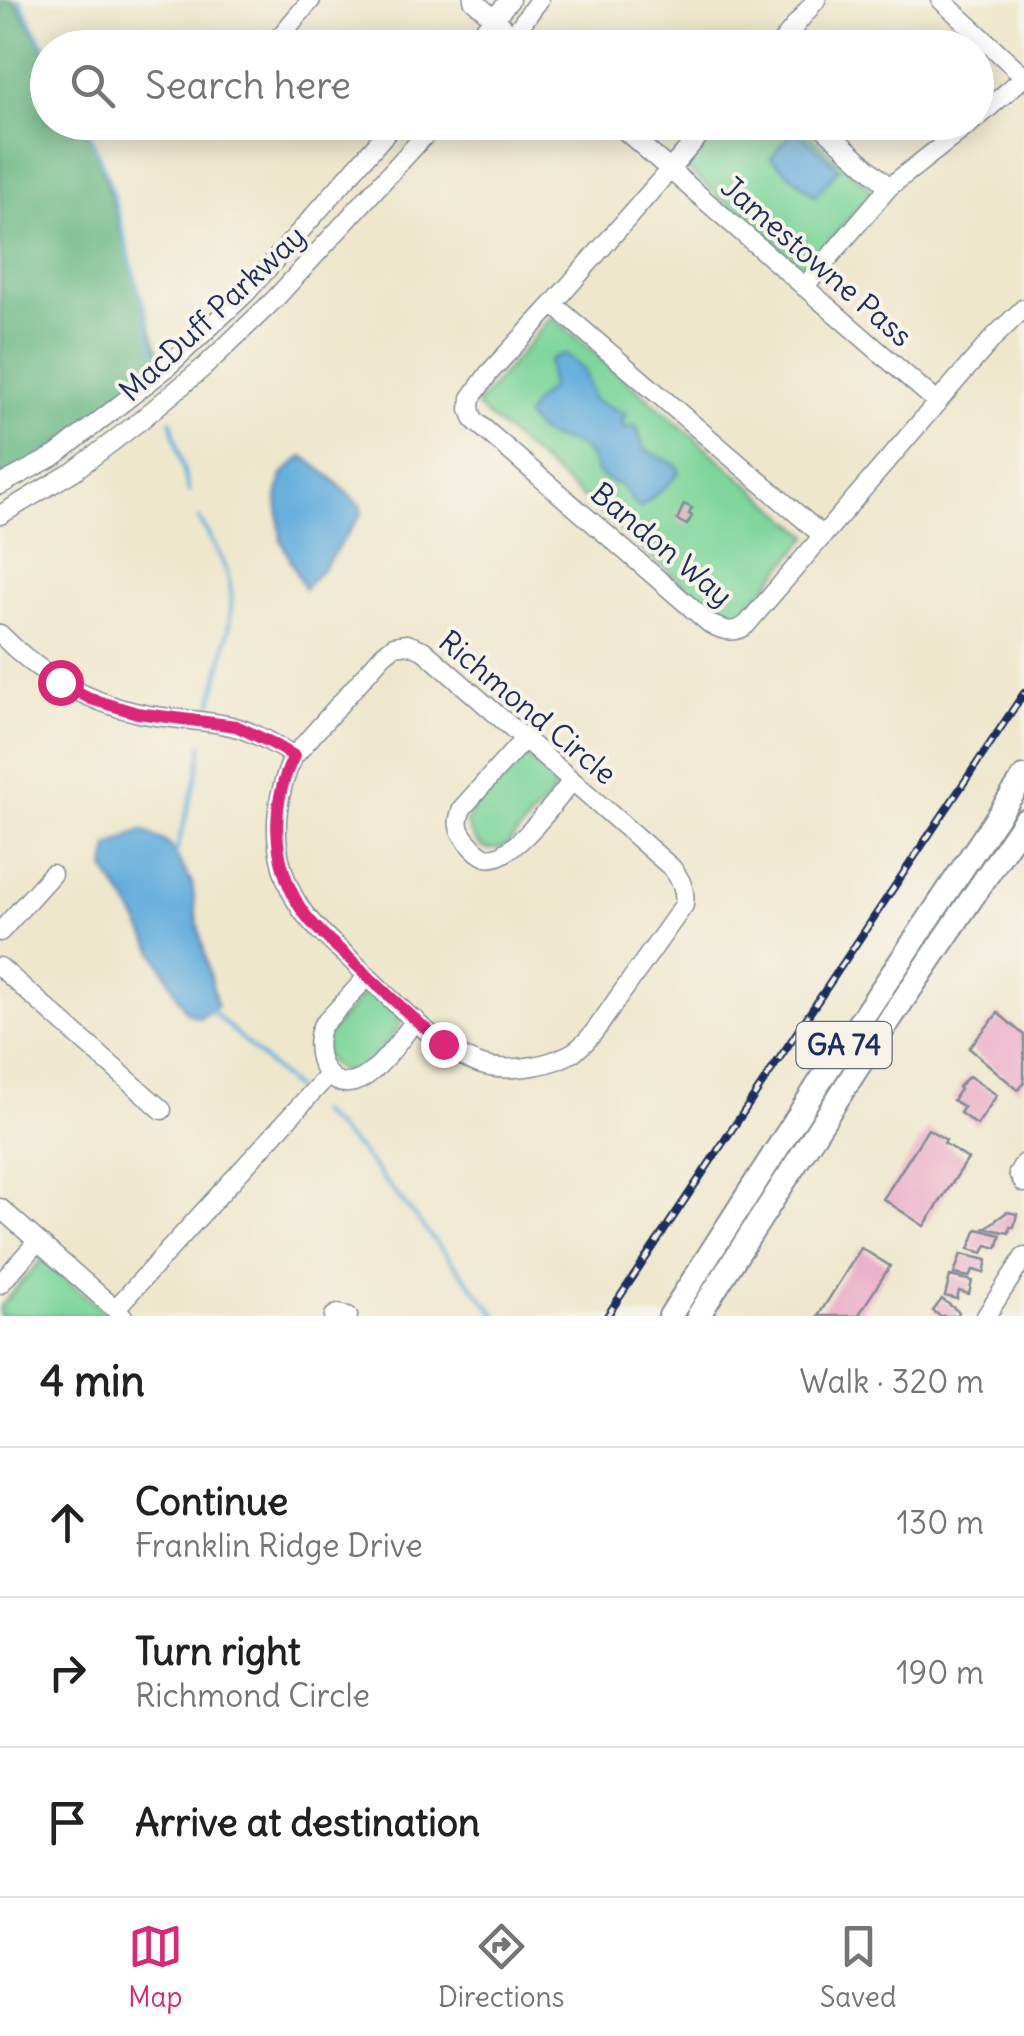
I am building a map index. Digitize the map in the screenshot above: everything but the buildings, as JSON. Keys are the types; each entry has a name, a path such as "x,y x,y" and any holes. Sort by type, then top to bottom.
{"main road":[{"name":"GA 74","path":"670,1316 830,1066 1024,777"},
{"name":"GA 74","path":"698,1316 860,1064 1024,821"},
{"path":"927,964 952,943 1007,864 1024,855"}],"street":[{"path":"285,30 311,0"},
{"path":"473,0 504,30"},
{"path":"485,30 510,0"},
{"path":"522,30 538,0"},
{"path":"942,0 974,30"},
{"path":"792,30 815,2"},
{"path":"994,48 1024,76 994,103"},
{"name":"MacDuff Parkway","path":"0,485 56,455 164,370 246,294 380,140"},
{"name":"MacDuff Parkway","path":"0,515 74,471 204,367 275,299 421,140"},
{"name":"Jamestowne Pass","path":"635,140 938,402"},
{"name":"Bandon Way","path":"695,140 489,373 471,398 470,410 474,420 720,630 742,629 994,337 1024,308"},
{"path":"837,140 889,187"},
{"path":"804,286 889,187 950,140"},
{"path":"553,304 823,536"},
{"path":"0,634 26,660 91,699 137,713 236,726 294,756"},
{"name":"Richmond Circle","path":"407,644 423,650 524,739 672,868 686,893 684,904 599,1023 571,1055 509,1068 480,1064 443,1044 310,920 299,906 283,869 278,843 279,802 294,756 394,646 407,644"},
{"path":"524,739 463,807 457,819 460,832 472,847 486,857 500,857 514,848 572,781"},
{"path":"0,932 52,874"},
{"path":"0,967 162,1110"},
{"path":"368,977 317,1035 321,1065 328,1075 354,1082 380,1064 416,1020"},
{"path":"0,1208 120,1312 328,1075"},
{"path":"0,1284 37,1242"},
{"path":"986,1316 1024,1257"},
{"path":"334,1316 348,1316"}],"green space":[{"path":"0,0 14,0 32,30 30,140 91,140 164,370 0,485"},
{"path":"711,140 815,140 873,191 803,271 686,168"},
{"path":"552,316 809,536 732,626 476,406"},
{"path":"520,757 529,757 556,781 554,792 507,845 486,849 476,842 466,822 483,796"},
{"path":"373,993 400,1015 400,1025 366,1065 346,1072 335,1068 325,1056 325,1037 362,995"},
{"path":"42,1259 109,1316 0,1316 0,1307"}],"water":[{"path":"786,140 807,140 839,168 815,196 771,158"},
{"path":"566,355 583,369 593,400 626,414 623,428 636,426 644,449 677,466 675,478 640,508 621,485 598,473 582,448 544,434 526,418 536,401 550,389 549,362"},
{"path":"303,456 333,479 361,507 362,513 304,589 281,540 277,497 282,475"},
{"path":"142,830 169,844 192,883 217,1006 199,1018 186,1011 131,909 105,870 109,847"}],"waterway":[{"path":"19,0 35,30"},
{"path":"92,140 110,183 154,350"},
{"path":"171,420 189,492"},
{"path":"199,518 223,563 231,592 228,632 212,703"},
{"path":"175,856 202,745"},
{"path":"210,1009 294,1088"},
{"path":"318,1112 360,1151 497,1316"}],"railway":[{"path":"607,1316 1024,693"}],"route":[{"path":"60,682 91,699 137,713 236,726 294,756 285,774 277,825 283,869 299,906 368,977 443,1044"}]}
